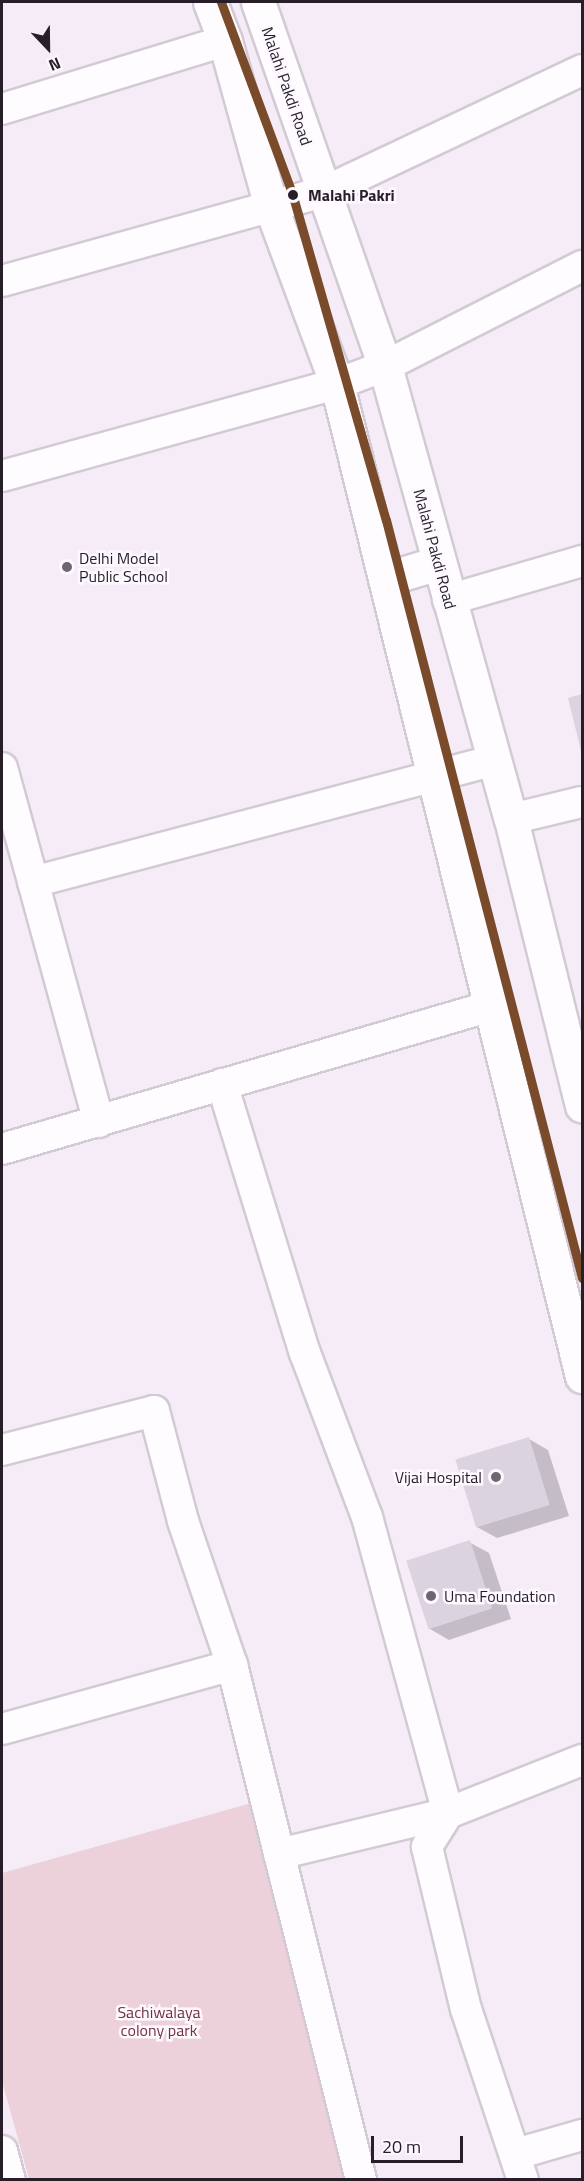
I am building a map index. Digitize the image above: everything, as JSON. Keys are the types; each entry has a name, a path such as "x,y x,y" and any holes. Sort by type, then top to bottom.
{"main road":[{"path":"210,2 225,41 271,207 337,384 582,1376"},
{"name":"Malahi Pakdi Road","path":"258,2 385,366 448,600 578,1061 582,1105"},
{"path":"385,579 438,563"}],"street":[{"path":"2,109 225,41"},
{"path":"2,281 324,192 582,70"},
{"path":"2,476 337,384 385,366 582,266"},
{"path":"448,600 582,561"},
{"path":"33,882 494,760"},
{"path":"2,768 11,839 33,882 99,1122"},
{"path":"511,819 582,802"},
{"path":"2,1149 491,1005"},
{"path":"222,1084 305,1353 367,1517 448,1813 427,1847 466,2009 520,2167 582,2135"},
{"path":"2,1450 154,1411 183,1521 232,1665 361,2180"},
{"path":"2,1729 232,1665"},
{"path":"279,1854 448,1813 582,1760"},
{"path":"2,2151 10,2180"}],"green space":[{"name":"Sachiwalaya colony park","path":"266,1799 360,2174 341,2180 29,2179 2,2081 2,1873"}],"building":[{"path":"582,694 582,755 568,698"},
{"path":"529,1437 550,1505 476,1527 455,1460"},
{"path":"470,1540 492,1608 429,1629 406,1561"}],"transit line":[{"path":"221,2 292,193 386,520 582,1278"}],"place":[{"name":"Malahi Pakri","path":"293,195"},
{"name":"Delhi Model Public School","path":"67,567"},
{"name":"Vijai Hospital","path":"496,1477"},
{"name":"Uma Foundation","path":"431,1596"}]}
